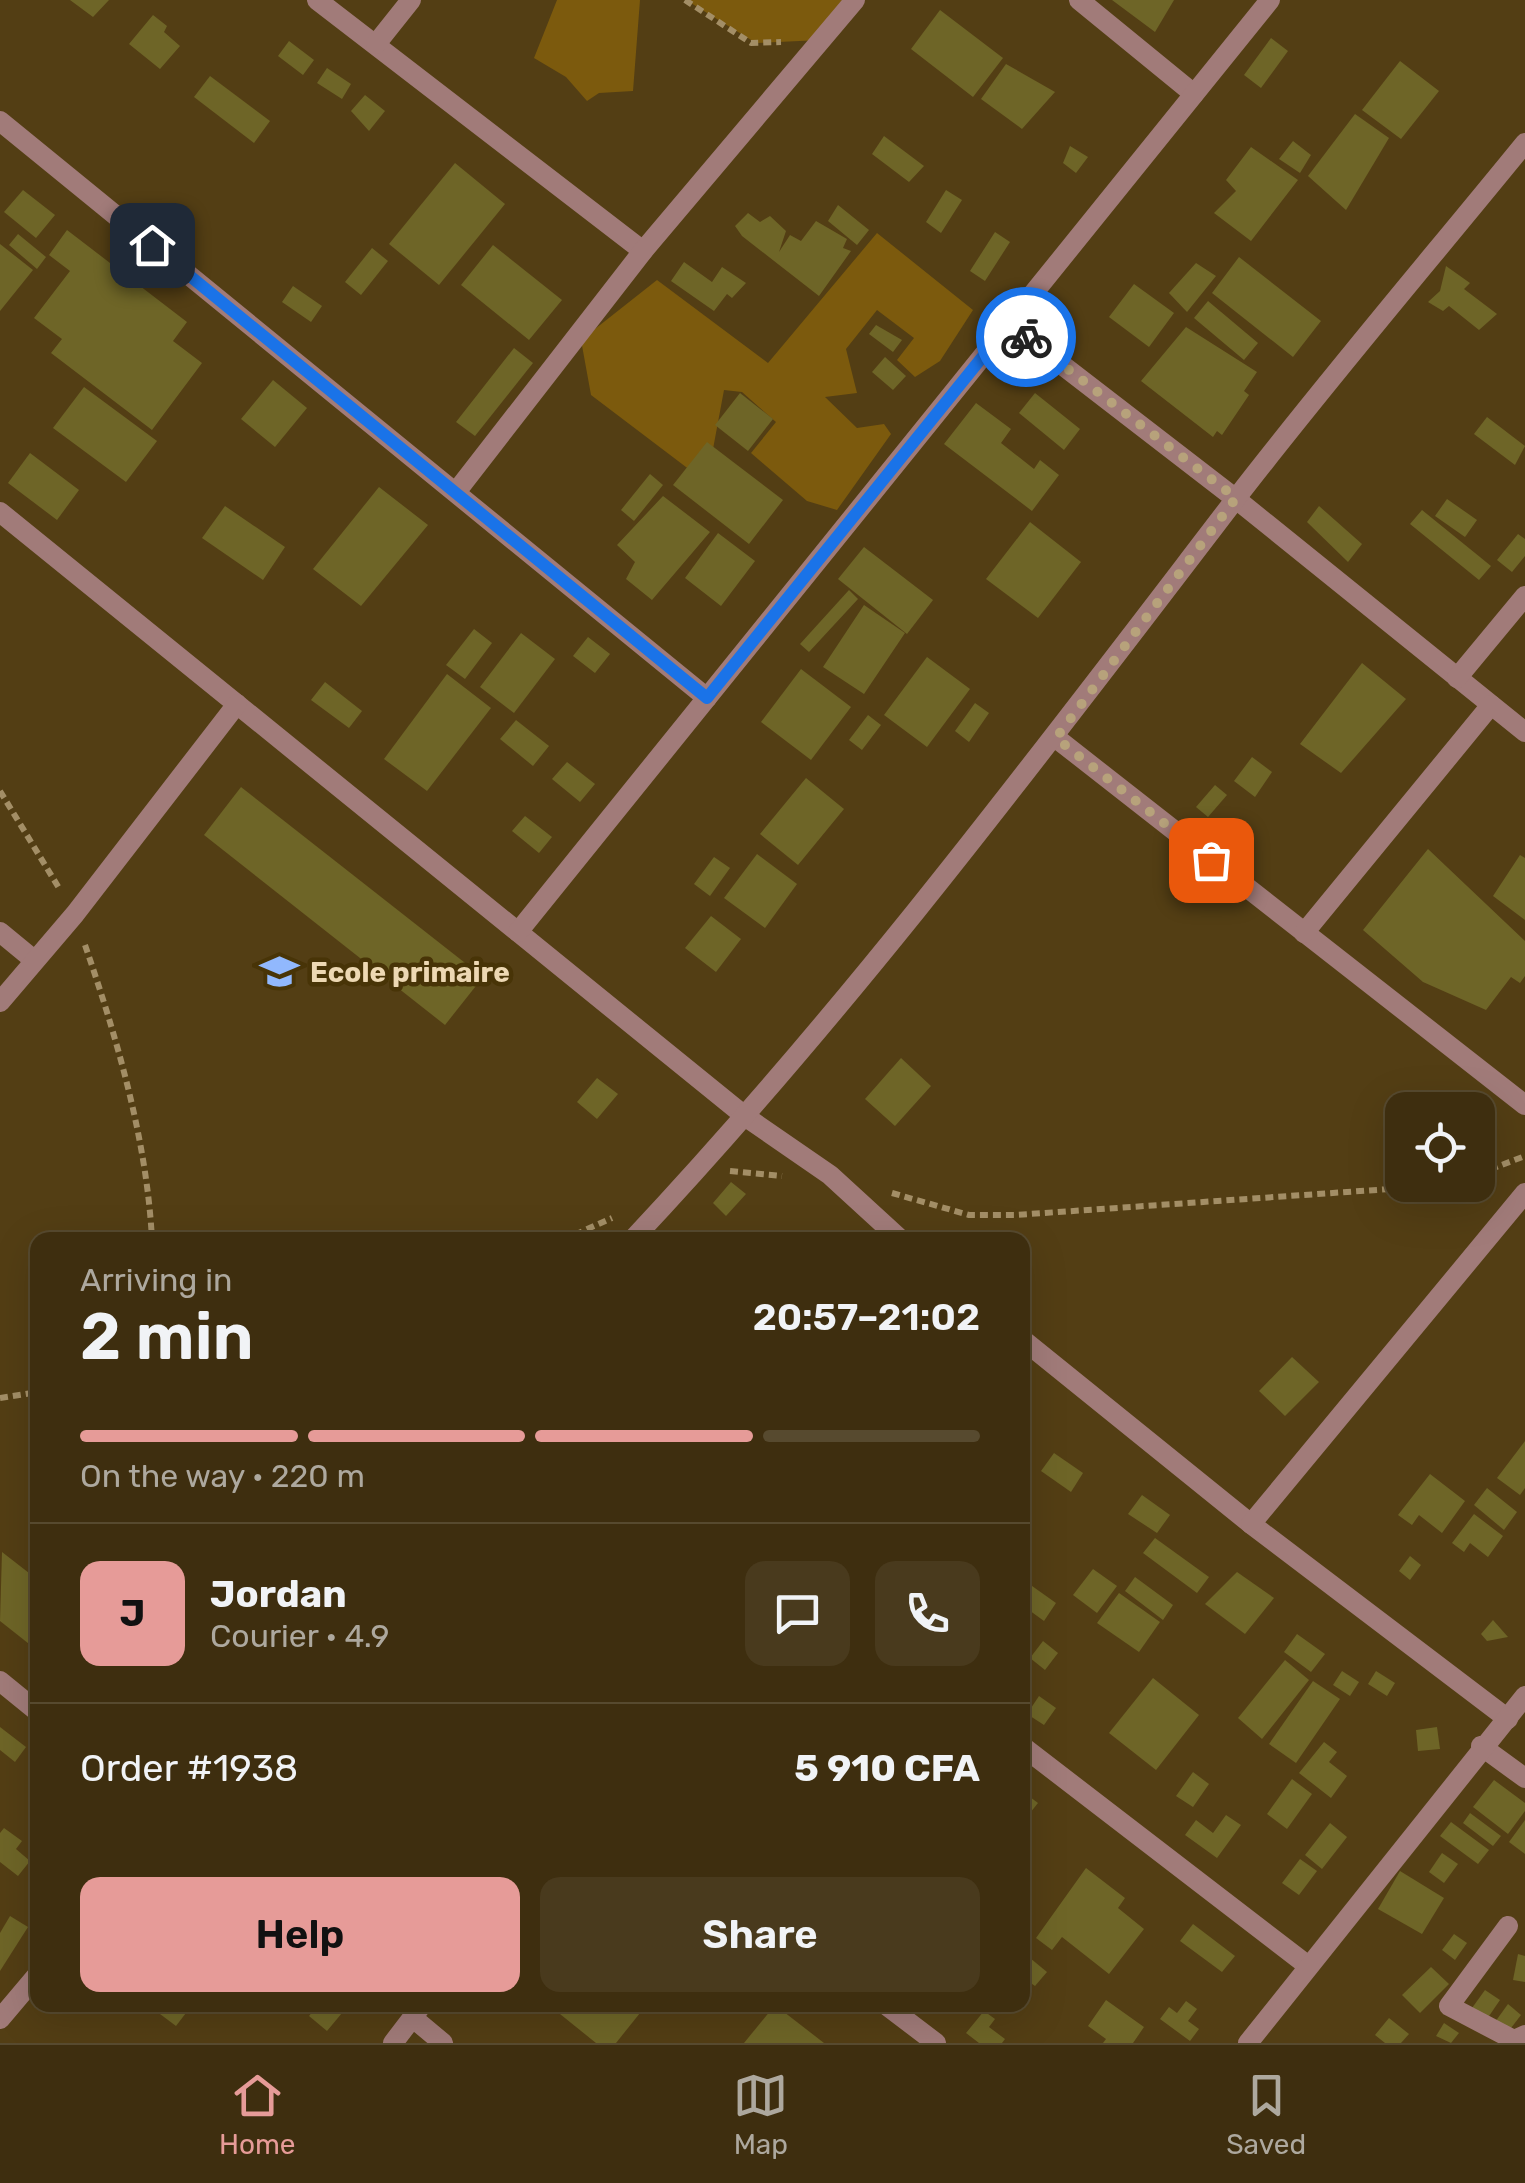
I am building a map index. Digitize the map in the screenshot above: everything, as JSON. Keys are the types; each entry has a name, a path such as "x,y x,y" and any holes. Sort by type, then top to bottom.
{"street":[{"path":"317,0 644,251"},
{"path":"376,44 411,0"},
{"path":"456,492 644,251 855,0"},
{"path":"1079,0 1194,94"},
{"path":"518,932 1270,0"},
{"path":"0,121 707,698"},
{"path":"639,1232 746,1117 1056,738 1236,498 1525,143"},
{"path":"1009,324 1236,498 1525,732"},
{"path":"0,512 746,1117 830,1176 892,1232"},
{"path":"1457,678 1525,596"},
{"path":"0,1002 75,914 238,704"},
{"path":"1304,932 1491,706"},
{"path":"1056,738 1525,1105"},
{"path":"0,932 34,960"},
{"path":"1251,1524 1525,1193"},
{"path":"1030,1345 1251,1524 1508,1719"},
{"path":"0,1680 30,1705"},
{"path":"1248,2043 1481,1746 1525,1696"},
{"path":"1481,1746 1525,1778"},
{"path":"1030,1752 1307,1966"},
{"path":"1508,1926 1448,2006 1514,2040 1525,2035"},
{"path":"0,2019 30,1983"},
{"path":"394,2043 418,2012 444,2043"},
{"path":"895,2012 936,2043"}],"path":[{"path":"685,0 751,43 821,40"},
{"path":"0,791 75,914 107,1011 130,1106 150,1205 152,1232"},
{"path":"1495,1167 1525,1156"},
{"path":"680,1188 732,1171 764,1176 830,1176"},
{"path":"882,1190 969,1215 1016,1215 1385,1189"},
{"path":"581,1232 630,1210"},
{"path":"0,1398 30,1393"}],"shaded area":[{"path":"557,0 640,0 633,91 599,93 587,101 566,77 534,58"},
{"path":"686,0 852,0 821,40 756,43"},
{"path":"877,233 973,310 940,361 915,377 897,360 914,338 877,310 846,349 857,393 825,397 857,428 884,424 891,434 837,510 807,501 751,453 776,422 742,392 724,390 713,449 744,511 591,395 581,340 657,280 768,363"}],"building":[{"path":"70,0 109,0 93,17"},
{"path":"1112,0 1174,0 1155,32"},
{"path":"940,10 1003,58 973,97 911,49"},
{"path":"153,15 167,26 164,32 180,46 160,69 129,44"},
{"path":"1271,38 1288,51 1261,88 1244,75"},
{"path":"289,41 314,60 303,75 278,56"},
{"path":"1400,61 1439,91 1401,139 1362,110"},
{"path":"1006,64 1055,92 1022,129 981,99"},
{"path":"327,68 351,84 342,99 317,83"},
{"path":"210,76 270,121 254,143 194,97"},
{"path":"365,95 385,111 369,131 351,111"},
{"path":"1355,114 1389,138 1346,210 1308,176"},
{"path":"884,136 924,166 909,182 872,154"},
{"path":"1293,141 1311,155 1300,173 1279,159"},
{"path":"1070,146 1088,157 1076,173 1063,163"},
{"path":"1251,147 1298,180 1251,241 1214,213 1236,191 1226,180"},
{"path":"455,163 505,204 439,285 389,244"},
{"path":"23,190 55,215 36,238 4,212"},
{"path":"946,190 962,200 941,233 926,222"},
{"path":"838,205 869,230 857,245 828,221"},
{"path":"748,213 760,222 770,216 786,231 779,252 790,235 801,241 816,221 847,239 843,248 851,251 819,296 742,236 735,226"},
{"path":"67,230 187,322 173,341 202,363 152,430 51,353 62,339 34,318 70,271 49,255"},
{"path":"995,232 1010,242 985,281 970,271"},
{"path":"18,234 46,257 37,269 9,245"},
{"path":"0,244 33,270 0,311"},
{"path":"493,245 562,300 529,340 461,285"},
{"path":"372,248 388,261 361,295 345,282"},
{"path":"1239,257 1321,321 1293,357 1212,293"},
{"path":"684,262 712,282 722,267 746,283 732,298 727,294 714,311 671,281"},
{"path":"1196,263 1216,276 1187,312 1169,293"},
{"path":"1446,266 1470,283 1464,289 1497,314 1479,330 1449,306 1443,311 1428,302 1440,291"},
{"path":"1134,284 1174,313 1149,347 1109,317"},
{"path":"293,286 322,306 311,322 282,302"},
{"path":"1208,301 1258,343 1244,360 1194,318"},
{"path":"876,325 902,340 893,352 869,334"},
{"path":"1186,327 1257,372 1244,391 1249,395 1222,435 1217,431 1213,437 1141,381"},
{"path":"514,348 533,363 475,436 456,422"},
{"path":"885,357 906,376 893,390 872,372"},
{"path":"273,380 307,408 275,447 241,419"},
{"path":"84,387 157,441 126,482 53,428"},
{"path":"740,393 773,419 748,451 715,425"},
{"path":"1035,393 1080,429 1064,450 1019,413"},
{"path":"976,403 1011,429 1001,443 1034,469 1040,460 1059,475 1032,511 944,444"},
{"path":"1487,417 1525,446 1515,465 1474,434"},
{"path":"707,442 783,500 749,544 673,485"},
{"path":"30,453 79,490 57,520 8,483"},
{"path":"650,474 663,485 634,521 621,510"},
{"path":"379,487 428,525 361,606 313,569"},
{"path":"663,496 710,532 652,600 626,579 635,562 617,545"},
{"path":"1447,499 1477,520 1465,537 1435,516"},
{"path":"225,506 285,547 263,580 202,538"},
{"path":"1319,506 1362,544 1348,562 1307,522"},
{"path":"1422,510 1491,566 1479,580 1410,524"},
{"path":"1030,522 1081,562 1038,618 986,579"},
{"path":"718,533 755,561 721,606 685,578"},
{"path":"1518,534 1525,539 1525,556 1512,572 1497,560"},
{"path":"864,547 933,600 907,634 838,579"},
{"path":"849,590 858,599 809,652 800,644"},
{"path":"864,605 905,633 864,694 823,667"},
{"path":"474,629 492,643 465,679 446,665"},
{"path":"521,633 555,659 514,713 480,687"},
{"path":"588,637 610,654 595,673 573,656"},
{"path":"927,657 970,689 927,747 884,715"},
{"path":"1362,663 1406,699 1341,773 1300,744"},
{"path":"801,669 851,707 811,760 761,722"},
{"path":"447,674 491,708 427,791 384,759"},
{"path":"325,682 362,711 349,728 311,700"},
{"path":"975,703 989,713 969,742 955,731"},
{"path":"868,715 881,725 862,750 849,740"},
{"path":"516,720 549,746 533,766 500,739"},
{"path":"1252,757 1272,772 1255,797 1234,781"},
{"path":"567,762 595,784 580,802 552,779"},
{"path":"806,778 844,809 798,865 760,834"},
{"path":"1215,785 1227,795 1208,817 1196,807"},
{"path":"241,787 483,977 445,1025 204,835"},
{"path":"525,816 552,837 539,853 512,831"},
{"path":"1428,849 1525,941 1525,976 1520,983 1511,977 1486,1010 1423,982 1363,930"},
{"path":"757,854 797,884 765,928 724,898"},
{"path":"1520,855 1525,858 1525,920 1493,896"},
{"path":"714,857 730,868 710,896 694,884"},
{"path":"711,916 741,939 716,972 685,948"},
{"path":"901,1058 931,1086 895,1126 865,1099"},
{"path":"597,1078 618,1094 597,1119 577,1102"},
{"path":"731,1182 746,1194 726,1216 713,1203"},
{"path":"1292,1357 1319,1382 1285,1416 1259,1391"},
{"path":"1525,1441 1525,1488 1520,1495 1497,1478"},
{"path":"1054,1453 1083,1473 1071,1492 1041,1471"},
{"path":"1430,1474 1465,1501 1442,1533 1419,1515 1412,1525 1398,1515"},
{"path":"1487,1488 1517,1512 1504,1530 1474,1505"},
{"path":"1142,1495 1170,1515 1157,1533 1128,1514"},
{"path":"1474,1514 1503,1536 1488,1557 1470,1543 1464,1552 1452,1543"},
{"path":"1155,1538 1209,1577 1197,1593 1143,1553"},
{"path":"2,1552 30,1574 30,1645 0,1621"},
{"path":"1410,1556 1421,1565 1410,1580 1399,1571"},
{"path":"1093,1569 1117,1586 1097,1613 1073,1595"},
{"path":"1237,1572 1274,1598 1245,1634 1205,1604"},
{"path":"1135,1577 1173,1605 1163,1620 1125,1591"},
{"path":"1030,1585 1056,1603 1044,1621 1030,1611"},
{"path":"1119,1593 1160,1622 1139,1652 1097,1623"},
{"path":"1493,1620 1508,1637 1487,1641 1481,1634"},
{"path":"1297,1634 1325,1654 1311,1672 1284,1652"},
{"path":"1043,1641 1058,1653 1045,1670 1030,1658"},
{"path":"1285,1660 1309,1680 1262,1739 1238,1718"},
{"path":"1342,1671 1359,1682 1350,1696 1333,1685"},
{"path":"1376,1671 1395,1683 1387,1696 1368,1684"},
{"path":"1153,1678 1199,1715 1156,1770 1109,1733"},
{"path":"1313,1681 1340,1699 1296,1763 1269,1744"},
{"path":"1039,1696 1056,1708 1044,1725 1030,1716"},
{"path":"0,1727 26,1747 15,1762 0,1750"},
{"path":"1437,1727 1440,1749 1418,1751 1416,1730"},
{"path":"1324,1742 1337,1752 1329,1762 1347,1776 1331,1798 1299,1773"},
{"path":"1193,1772 1209,1784 1193,1807 1176,1796"},
{"path":"1292,1779 1312,1794 1287,1829 1267,1814"},
{"path":"1494,1780 1525,1803 1525,1811 1508,1834 1473,1807"},
{"path":"1030,1797 1038,1803 1030,1813"},
{"path":"1470,1813 1501,1836 1493,1846 1463,1823"},
{"path":"1226,1815 1241,1825 1217,1858 1185,1835 1196,1820 1213,1833"},
{"path":"1525,1820 1525,1854 1509,1842"},
{"path":"1451,1822 1489,1850 1478,1864 1440,1836"},
{"path":"1330,1823 1347,1837 1322,1869 1305,1855"},
{"path":"4,1828 22,1841 16,1849 30,1861 18,1876 0,1862 0,1833"},
{"path":"1442,1853 1458,1864 1444,1883 1429,1872"},
{"path":"1300,1859 1317,1871 1299,1895 1282,1883"},
{"path":"1086,1868 1125,1898 1118,1908 1144,1929 1109,1974 1062,1937 1052,1950 1036,1938"},
{"path":"1400,1871 1444,1898 1422,1934 1378,1909"},
{"path":"10,1916 28,1927 0,1971 0,1933"},
{"path":"1193,1924 1235,1956 1222,1972 1180,1941"},
{"path":"1454,1934 1467,1943 1455,1960 1442,1950"},
{"path":"1518,1954 1525,1956 1525,1982 1513,1980"},
{"path":"1030,1958 1047,1972 1035,1986 1030,1983"},
{"path":"1431,1967 1449,1984 1420,2013 1402,1995"},
{"path":"1485,1990 1500,2000 1487,2019 1472,2008"},
{"path":"1106,2000 1144,2027 1133,2043 1103,2043 1106,2039 1088,2026"},
{"path":"1186,2001 1197,2009 1188,2021 1199,2029 1190,2041 1160,2019 1169,2007 1177,2013"},
{"path":"1508,2004 1521,2015 1508,2032 1495,2022"},
{"path":"157,2012 187,2012 176,2026"},
{"path":"312,2012 342,2013 327,2031 309,2016"},
{"path":"557,2012 640,2013 616,2043 596,2043"},
{"path":"769,2012 784,2012 824,2043 744,2043"},
{"path":"985,2012 995,2019 989,2027 1005,2039 1002,2043 979,2043 966,2033"},
{"path":"1389,2018 1409,2034 1401,2043 1385,2043 1375,2035"},
{"path":"1444,2023 1459,2033 1451,2043 1436,2036"}],"way so far":[{"path":"1026,337 1236,498 1056,738 1211,860"}],"place":[{"name":"Ecole primaire","path":"280,972"}],"route":[{"path":"152,245 707,698 1009,324 1026,337"}]}
